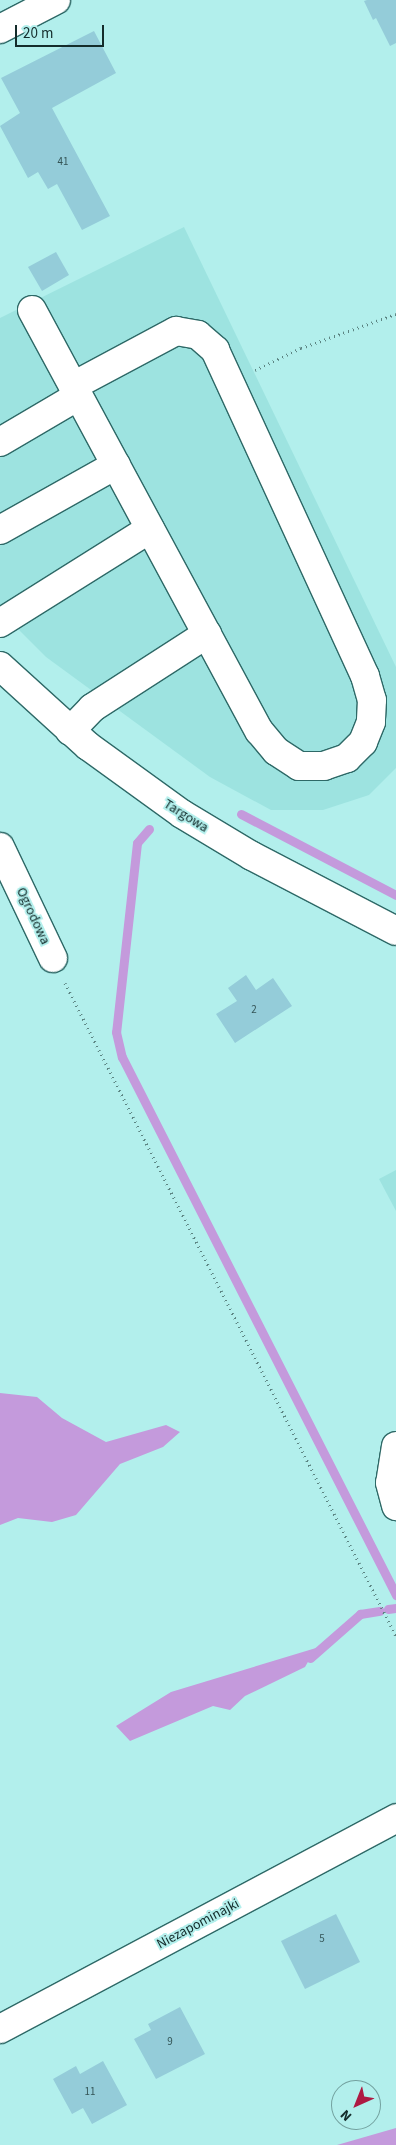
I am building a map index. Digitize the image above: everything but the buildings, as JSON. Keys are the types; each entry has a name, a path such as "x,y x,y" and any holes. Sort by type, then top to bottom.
{"street":[{"path":"0,28 56,0"},
{"path":"0,442 76,391 176,331 198,335 215,350 232,381 365,676 372,700 371,722 363,742 347,758 324,766 299,766 276,751 259,731 150,530 116,465 76,391 32,310"},
{"path":"0,530 116,465"},
{"path":"0,623 150,530"},
{"path":"70,731 92,708 207,634"},
{"name":"Targowa","path":"0,666 70,731 182,814 252,856 396,931"},
{"name":"Ogrodowa","path":"0,847 53,958"},
{"path":"396,1446 390,1483 396,1506"},
{"name":"Niezapominajki","path":"0,2029 396,1818"}],"path":[{"path":"232,381 301,348 396,314"},
{"path":"53,958 396,1636"}],"shaded area":[{"path":"184,227 396,667 396,768 369,795 323,810 271,810 210,777 46,657 0,611 0,318"},
{"path":"396,1170 396,1211 379,1179"},
{"path":"0,1393 37,1397 62,1418 106,1442 166,1425 180,1432 163,1447 120,1464 76,1515 52,1522 18,1518 0,1525"},
{"path":"316,1648 305,1667 245,1696 230,1710 213,1706 130,1741 116,1726 171,1692"},
{"path":"396,2128 396,2145 337,2145"}],"waterway":[{"path":"241,814 396,895"},
{"path":"149,829 137,843 116,1032 122,1057 396,1595"},
{"path":"388,1609 396,1608"},
{"path":"310,1658 360,1614 380,1611"}]}
